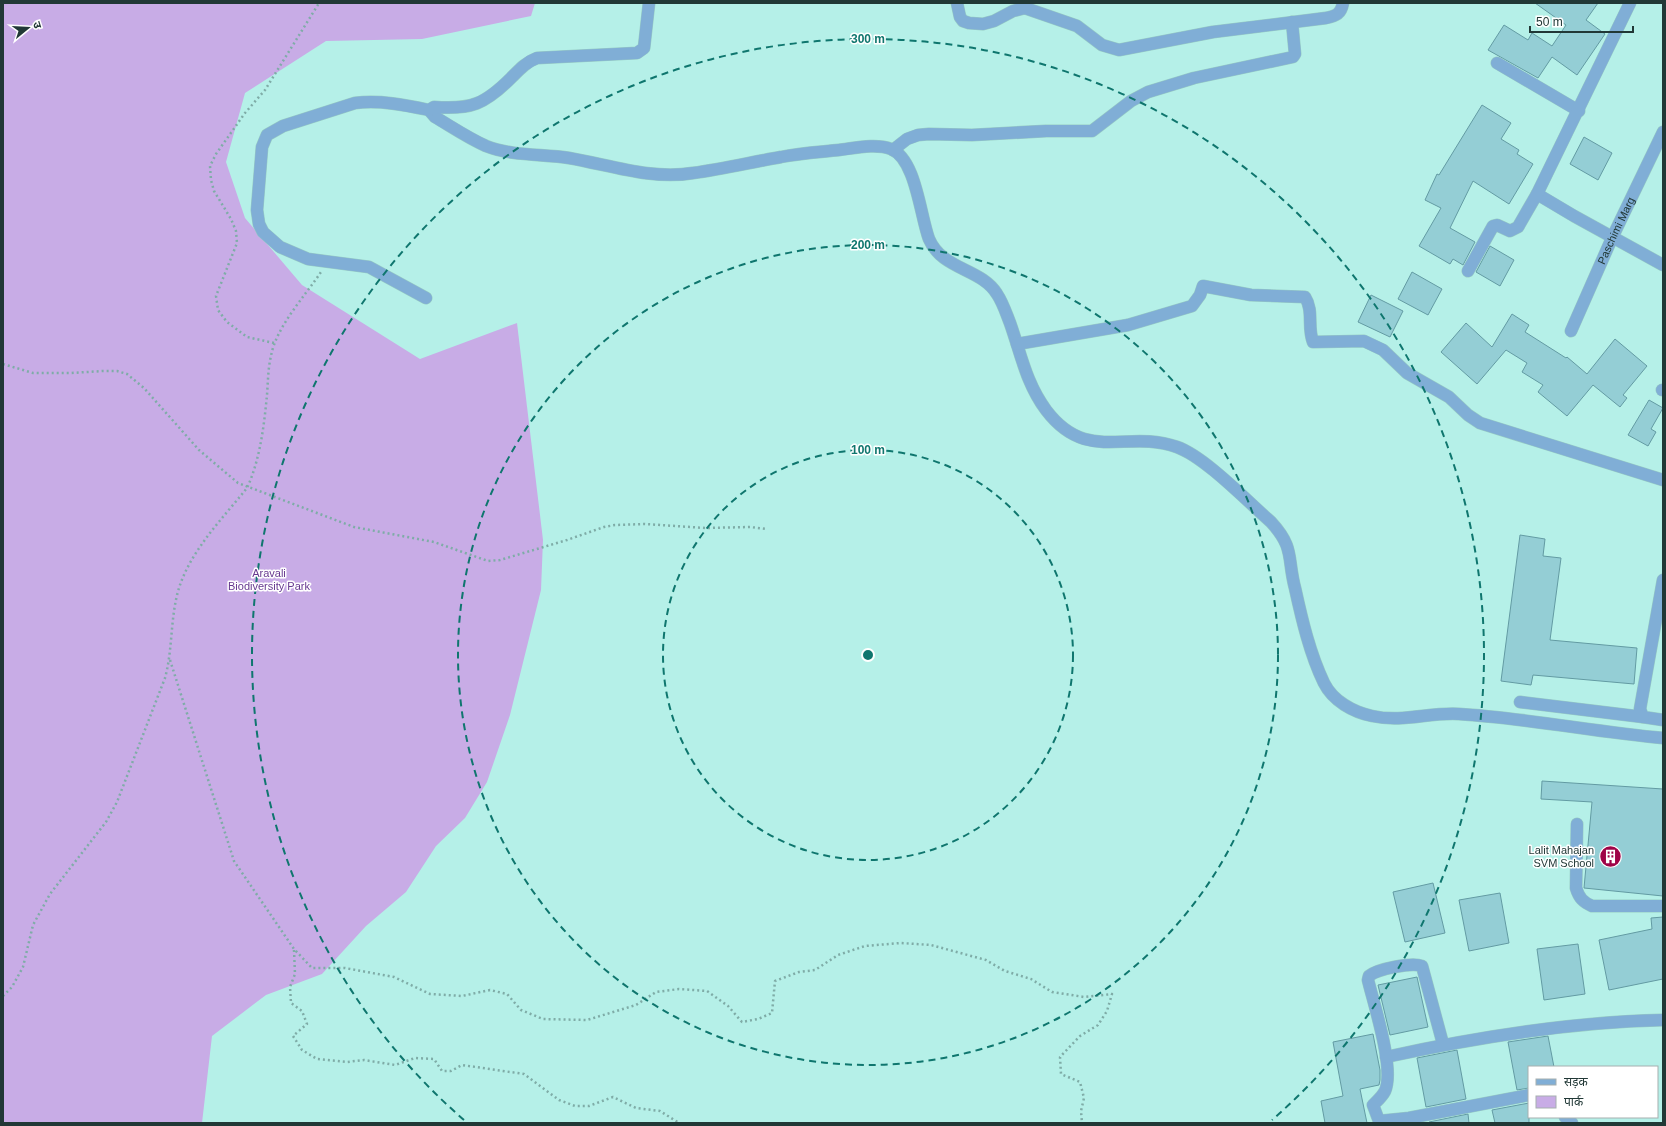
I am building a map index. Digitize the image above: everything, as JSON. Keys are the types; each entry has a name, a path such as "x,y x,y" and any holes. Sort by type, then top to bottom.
{"street":[{"path":"429,110 434,107 460,108 479,104 494,95 524,64 537,58 640,52 644,48 649,3"},
{"path":"957,3 960,17 963,21 969,23 983,24 1025,8 1077,26 1102,45 1119,50 1213,32 1333,17 1342,10 1343,3"},
{"path":"1468,271 1493,226 1497,224 1510,231 1516,229 1537,194 1579,111 1630,3"},
{"path":"893,150 900,143 918,135 1092,131 1132,101 1148,92 1194,78 1293,57 1295,54 1292,22"},
{"path":"1497,63 1579,111"},
{"path":"426,298 368,267 308,259 280,247 263,232 259,224 257,210 263,140 267,135 283,126 355,103 370,102 397,104 429,110 435,117 487,146 501,150 567,158 648,174 672,176 692,174 784,156 865,147 893,150 899,154 907,165 931,242 941,256 951,264 976,276 996,291 1002,301 1032,388 1046,410 1062,427 1082,439 1096,442 1151,442 1177,447 1191,453 1271,522 1284,539 1290,554 1298,601 1320,672 1332,695 1342,704 1371,716 1391,720 1432,714 1459,714 1663,738"},
{"name":"Paschimi Marg","path":"1571,331 1612,238 1663,132"},
{"path":"1537,194 1612,238 1663,265"},
{"path":"1017,344 1128,325 1192,306 1200,295 1203,286 1251,295 1305,297 1310,305 1310,336 1312,342 1364,341 1383,350 1407,373 1449,398 1468,415 1480,423 1663,480"},
{"path":"1643,717 1640,709 1663,580"},
{"path":"1520,702 1663,720"},
{"path":"1577,824 1576,888 1579,897 1584,903 1592,906 1663,906"},
{"path":"1443,1044 1422,966 1415,964 1376,971 1369,976 1368,980 1386,1057 1388,1074 1385,1091 1373,1105 1376,1118 1382,1121 1409,1120 1528,1095"},
{"path":"1386,1057 1443,1044 1555,1027 1596,1023 1663,1020"}],"path":[{"path":"3,996 12,987 23,967 33,925 50,894 106,822 117,802 165,678 170,660 179,588 197,552 247,488 257,462 274,343 281,330 328,262"},
{"path":"3,364 33,372 71,373 110,371 127,374 144,388 199,450 232,480 247,488 354,527 434,542 488,561 500,560 567,540 604,527 645,524 705,528 750,527 766,529"},
{"path":"170,660 234,861 294,949 312,968 345,968 394,977 430,994 462,996 490,990 506,994 520,1010 543,1019 587,1020 636,1004 656,992 679,989 707,991 728,1006 742,1022 758,1019 772,1013 775,981 799,972 815,970 838,955 865,946 901,943 931,945 986,960 1005,971 1031,979 1052,992 1084,997 1112,994 1107,1011 1098,1024 1080,1036 1060,1057 1061,1074 1080,1082 1084,1098 1081,1111 1082,1123"},
{"path":"294,949 295,974 290,986 291,1003 302,1011 307,1024 293,1036 302,1050 317,1059 347,1062 364,1060 395,1065 415,1058 434,1059 442,1071 451,1071 462,1065 524,1074 559,1100 575,1106 589,1106 613,1097 636,1108 660,1111 679,1123"}],"green space":[{"name":"Aravali Biodiversity Park","path":"3,3 535,3 531,16 422,39 326,41 245,93 226,162 245,218 302,285 420,359 517,323 543,540 541,590 510,715 487,782 465,818 436,846 406,892 366,926 322,974 266,995 212,1036 202,1123 3,1123"}],"building":[{"path":"1535,3 1598,3 1586,20 1605,34 1577,75 1552,57 1538,78 1488,50 1504,25 1528,40 1532,33 1552,46 1566,25"},
{"path":"1482,105 1511,123 1501,139 1519,150 1517,154 1533,164 1509,204 1473,181 1450,228 1475,242 1463,265 1453,259 1450,264 1419,246 1441,208 1425,200 1437,174 1439,175"},
{"path":"1584,137 1612,153 1598,180 1570,164"},
{"path":"1490,246 1514,260 1500,286 1476,272"},
{"path":"1412,272 1442,289 1428,315 1398,299"},
{"path":"1371,295 1403,311 1390,337 1358,322"},
{"path":"1512,314 1529,325 1525,332 1566,358 1567,357 1587,374 1615,339 1647,366 1623,395 1627,398 1620,407 1593,385 1567,416 1538,392 1543,385 1522,372 1527,363 1506,350 1477,384 1441,352 1466,323 1492,347"},
{"path":"1649,400 1663,408 1651,429 1656,432 1648,446 1628,435"},
{"path":"1520,535 1545,539 1543,556 1561,558 1550,640 1637,648 1634,684 1533,675 1531,685 1501,681"},
{"path":"1542,781 1663,789 1663,896 1584,888 1592,802 1541,799"},
{"path":"1433,883 1445,933 1405,942 1393,892"},
{"path":"1500,893 1509,943 1469,951 1459,900"},
{"path":"1663,917 1663,979 1609,990 1599,940 1652,929 1651,918"},
{"path":"1578,944 1585,994 1544,1000 1537,949"},
{"path":"1417,977 1428,1027 1390,1035 1378,985"},
{"path":"1373,1034 1380,1070 1380,1080 1379,1085 1360,1089 1367,1123 1325,1123 1321,1101 1343,1096 1333,1042"},
{"path":"1548,1036 1554,1066 1528,1066 1528,1088 1517,1090 1508,1042"},
{"path":"1457,1050 1466,1099 1426,1107 1417,1058"},
{"path":"1528,1103 1529,1123 1495,1123 1492,1110"},
{"path":"1468,1114 1469,1123 1429,1123 1429,1122"}],"place":[{"name":"Lalit Mahajan SVM School","path":"1610,856"}]}
